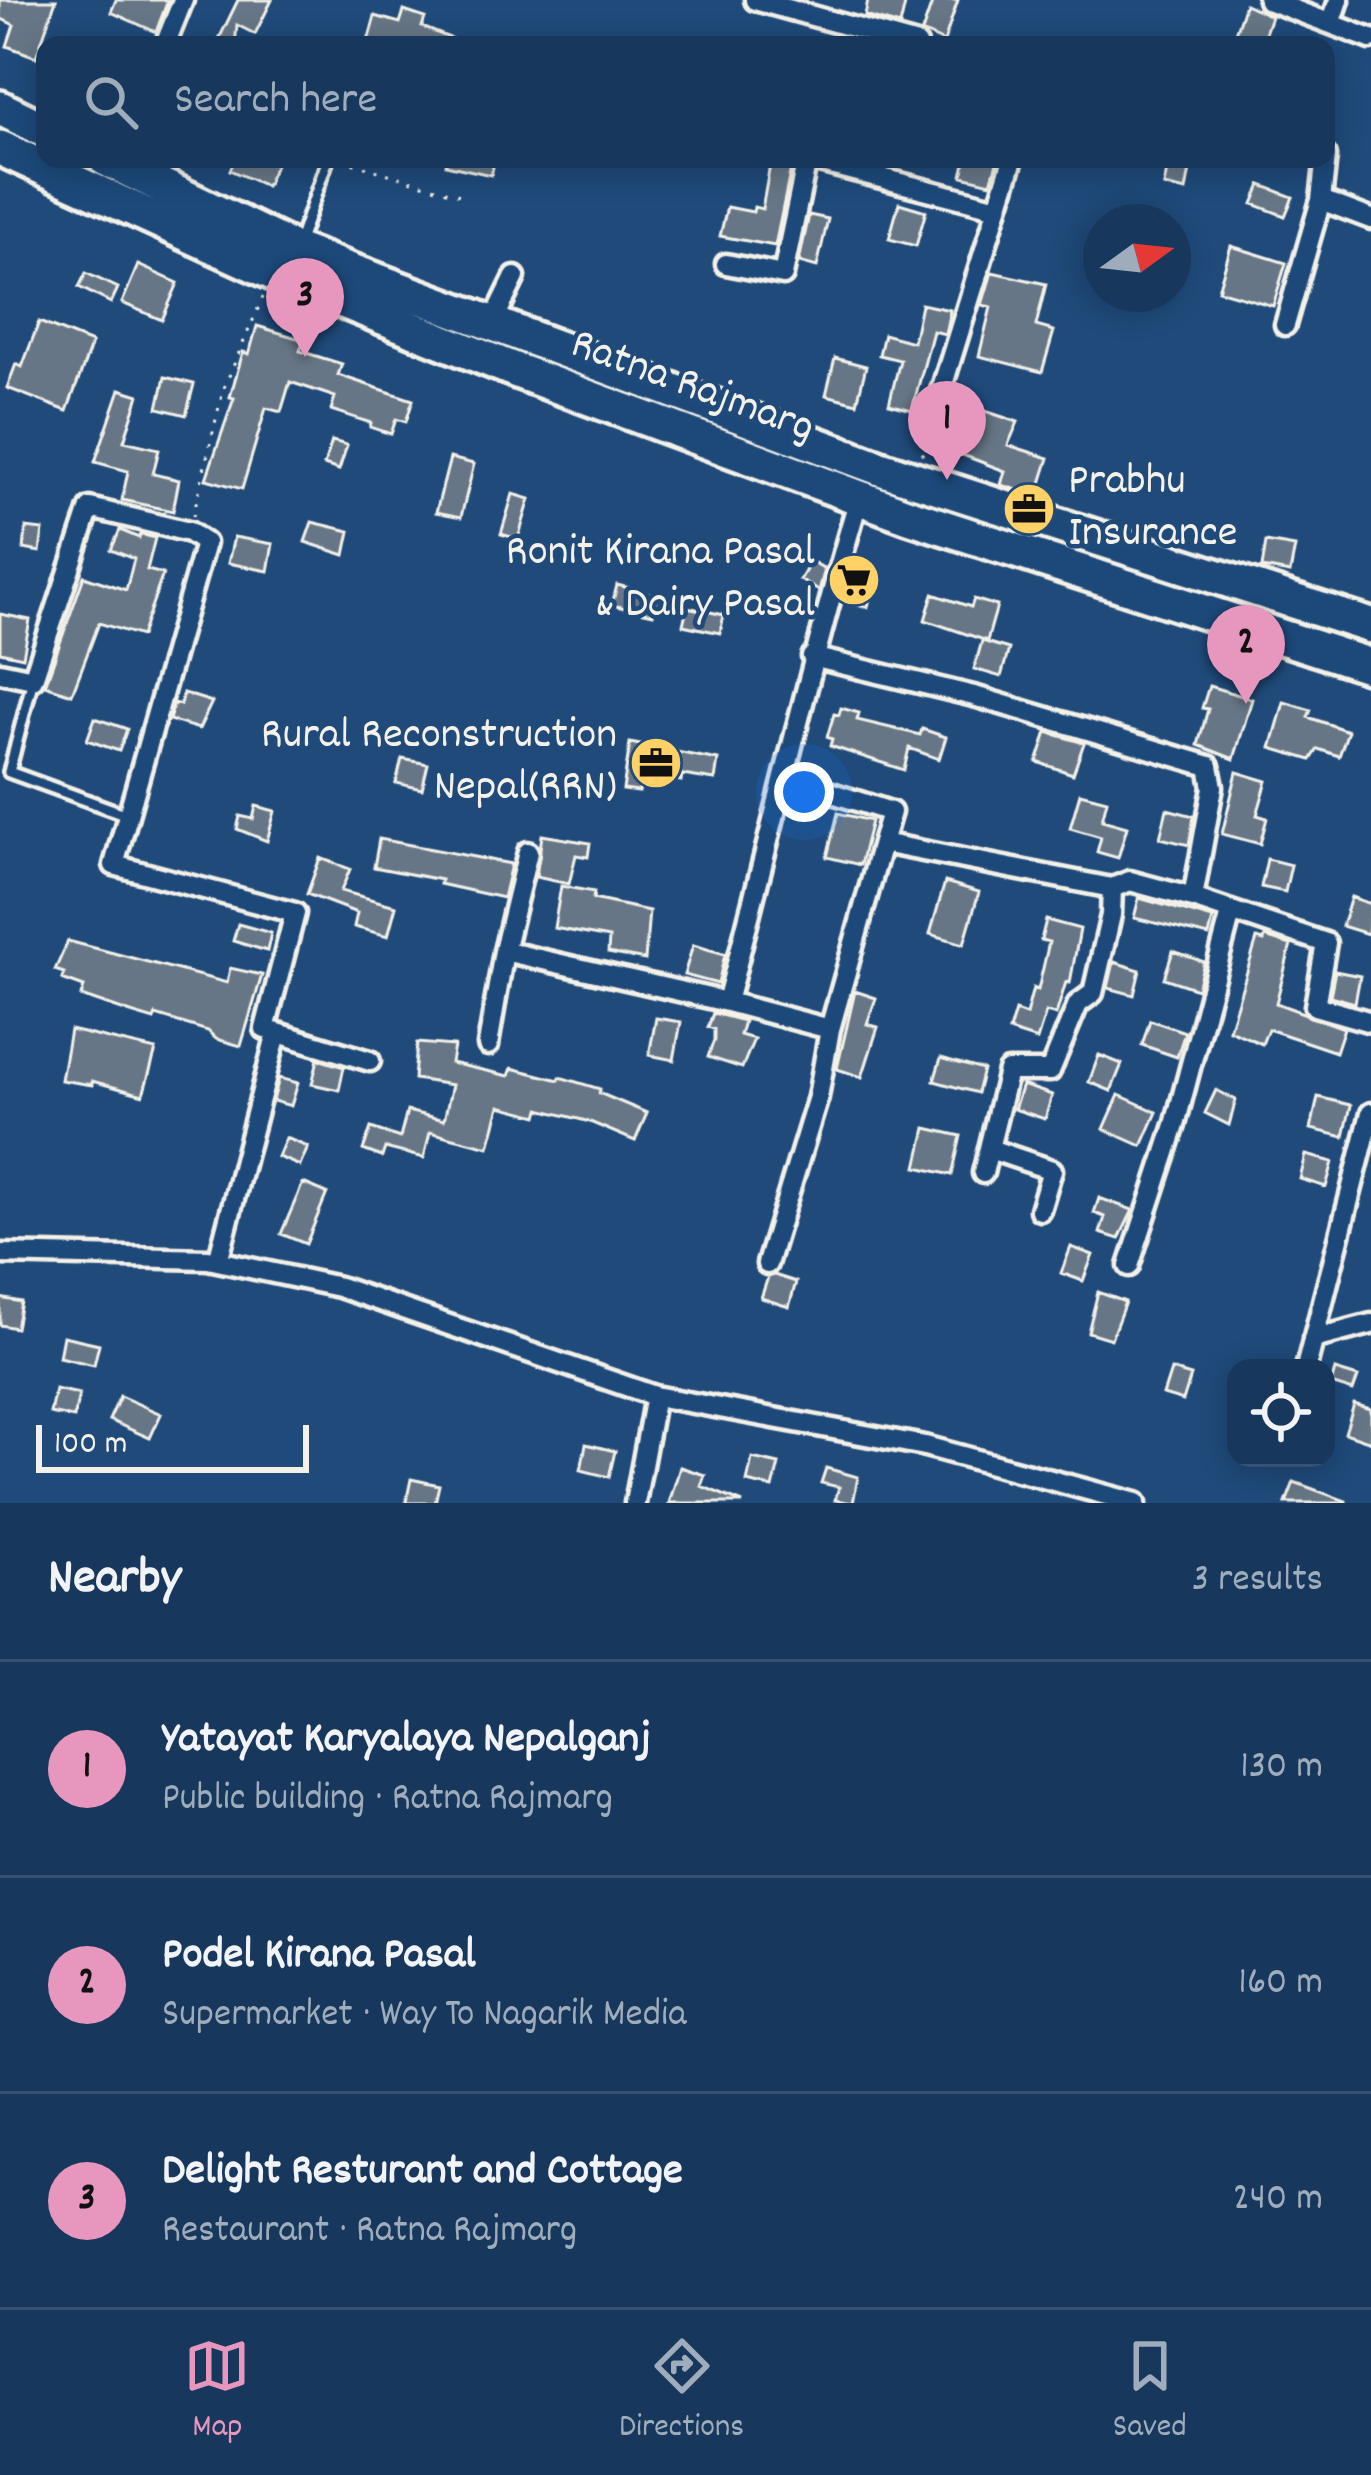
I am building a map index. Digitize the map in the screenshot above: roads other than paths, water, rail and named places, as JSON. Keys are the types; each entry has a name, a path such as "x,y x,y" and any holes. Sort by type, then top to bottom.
{"highway":[{"path":"0,108 36,126"},
{"name":"Ratna Rajmarg","path":"0,148 36,162"},
{"name":"Ratna Rajmarg","path":"50,168 284,262 517,371 859,498 1371,666"},
{"name":"Ratna Rajmarg","path":"126,168 284,262 493,322 915,480 1371,626"}],"street":[{"path":"168,36 182,0"},
{"path":"755,0 884,36"},
{"path":"1268,0 1371,39"},
{"path":"1331,24 1339,0"},
{"path":"726,264 783,275 805,168"},
{"path":"842,168 998,208"},
{"path":"934,410 1010,168"},
{"path":"1285,325 1321,200 1325,168"},
{"path":"1321,200 1371,219"},
{"path":"493,322 515,277"},
{"path":"727,1002 786,778 812,657 859,498"},
{"path":"0,672 33,679 90,508 189,532 205,543 114,865 295,913 266,1029 370,1061"},
{"path":"812,657 995,702 1209,766 1213,788 1193,898"},
{"path":"767,1264 818,1097 830,1029 891,812 786,778"},
{"path":"882,843 1112,888 1130,881 1326,943 1315,1006 1371,1022"},
{"path":"488,1046 528,852"},
{"path":"983,1173 1009,1072 1050,1071 1078,1004 1093,993 1111,915 1112,888"},
{"path":"1129,1266 1175,1125 1232,913"},
{"path":"504,951 830,1029"},
{"path":"218,1262 277,1033"},
{"path":"1308,1359 1371,1113"},
{"path":"990,1149 1052,1171 1040,1210"},
{"path":"0,1254 218,1262 339,1287 656,1396 925,1446 1136,1503"},
{"path":"1313,1339 1371,1324"},
{"path":"634,1503 656,1396"}],"lane":[{"path":"284,262 324,168"},
{"path":"33,679 9,772 128,815"}],"place":[{"name":"Delight Resturant and Cottage","path":"305,357"},
{"name":"Yatayat Karyalaya Nepalganj","path":"947,480"},
{"name":"Prabhu Insurance","path":"1029,509"},
{"name":"Ronit Kirana Pasal & Dairy Pasal","path":"854,580"},
{"name":"Podel Kirana Pasal","path":"1246,704"},
{"name":"Rural Reconstruction Nepal(RRN)","path":"656,763"}]}
